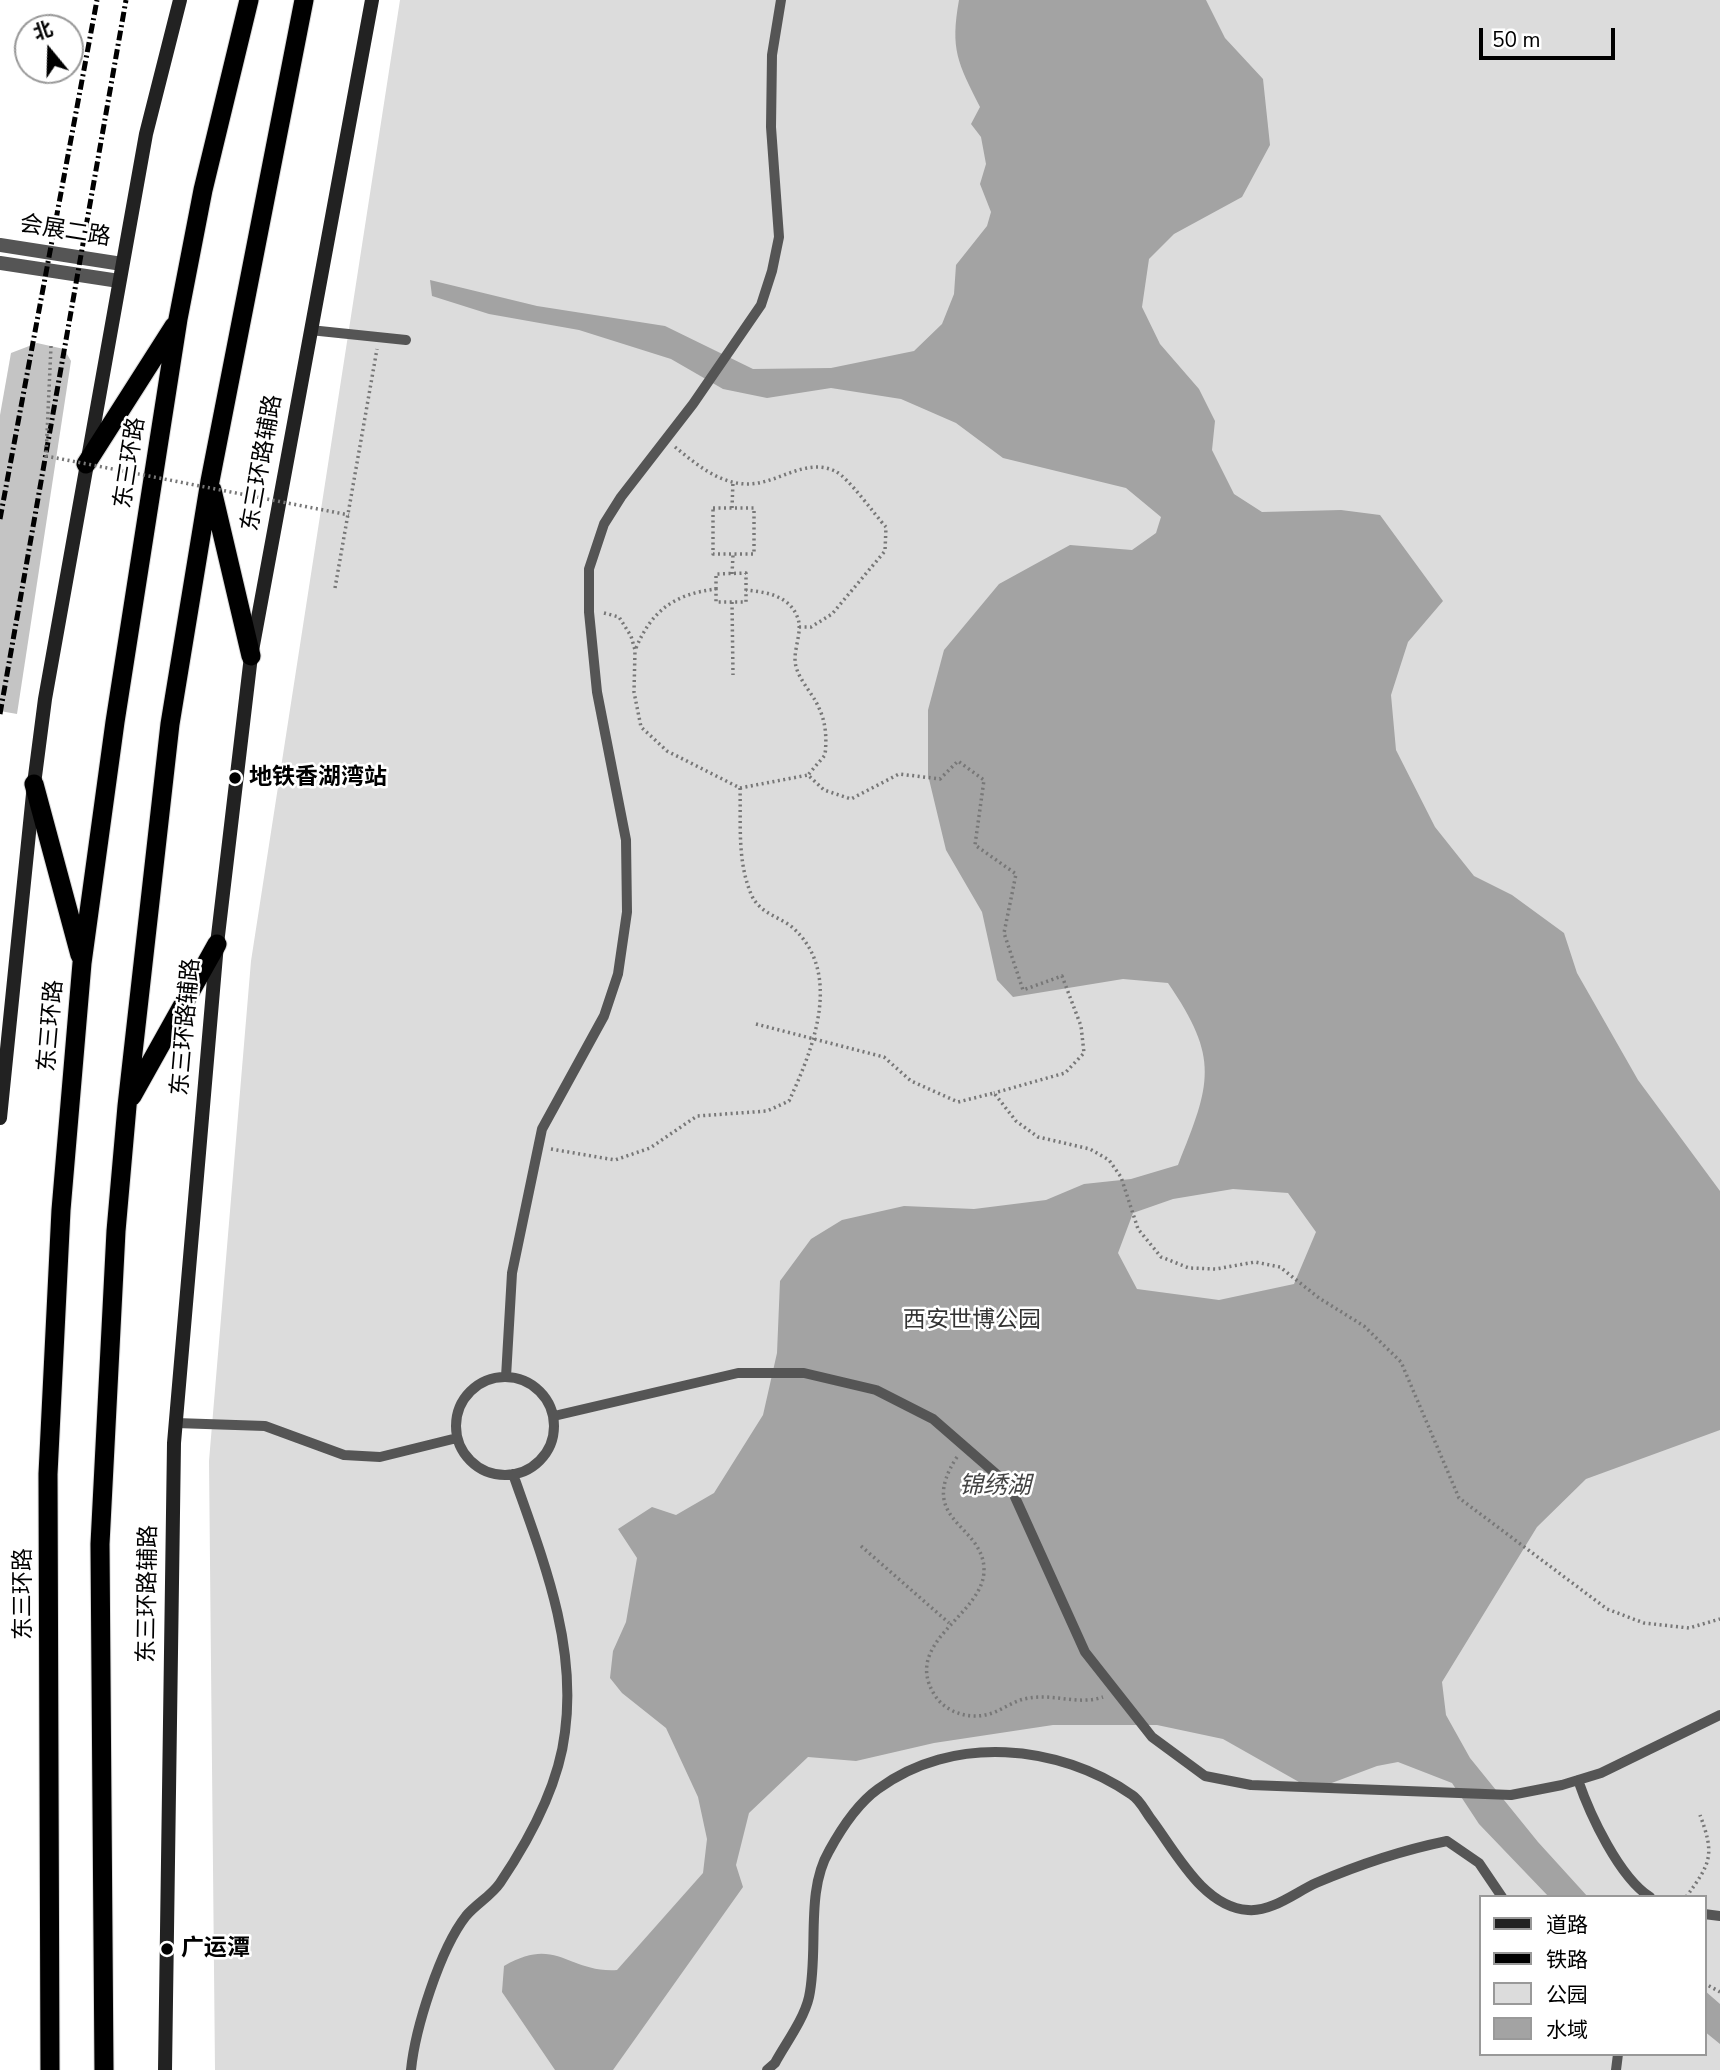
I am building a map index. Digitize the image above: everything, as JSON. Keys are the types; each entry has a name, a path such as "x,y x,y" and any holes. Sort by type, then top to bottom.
{"highway":[{"name":"东三环路","path":"50,2070 48,1474 61,1210 82,963 115,722 178,319 203,190 249,0"},
{"path":"104,2070 100,1544 116,1231 127,1106 170,724 211,481 304,0"},
{"path":"86,464 178,319"},
{"path":"211,481 251,656"},
{"path":"34,784 82,963"},
{"path":"127,1106 217,944"}],"main road":[{"path":"0,1118 34,784 86,464 146,134 180,0"},
{"name":"东三环路辅路","path":"165,2070 176,1423 217,944 251,656 372,0"}],"street":[{"name":"会展二路","path":"0,245 122,264"},
{"name":"会展二路","path":"0,263 119,281"}],"lane":[{"path":"506,1377 512,1273 542,1129 604,1016 618,974 627,912 626,840 597,692 589,612 589,569 604,524 761,306 779,237 771,127 772,55 780,0"},
{"path":"310,330 406,340"},
{"path":"554,1416 738,1373 804,1373 876,1390 933,1419 1010,1486 1085,1652 1152,1737 1205,1776 1251,1785 1511,1795 1578,1780 1669,1742 1720,1715"},
{"path":"506,1377 529,1382 542,1392 554,1416 554,1438 547,1453 536,1465 513,1474 489,1473 474,1465 463,1453 457,1438 455,1422 459,1406 468,1392 481,1382 506,1377"},
{"path":"176,1423 265,1426 344,1455 380,1457 457,1438"},
{"path":"411,2070 414,2044 442,1961 466,1916 498,1886 542,1808 565,1733 562,1629 549,1577 513,1474"},
{"path":"767,2070 775,2063 809,1999 817,1892 827,1854 850,1817 878,1789 916,1769 963,1754 1021,1751 1086,1768 1134,1796 1198,1881 1222,1904 1251,1911 1284,1900 1328,1879 1417,1847 1447,1840 1479,1863 1502,1895"},
{"path":"1578,1780 1587,1804 1618,1859 1637,1888 1647,1895"}],"path":[{"path":"335,588 378,337"},
{"path":"51,346 46,456 349,515"},
{"path":"666,439 707,473 745,484 773,480 808,466 836,472 886,527 885,551 832,614 811,627 798,627"},
{"path":"732,508 733,481"},
{"path":"713,508 732,508 754,508 754,554 713,554 713,508"},
{"path":"732,574 733,554"},
{"path":"746,573 746,601 716,602 716,589 716,574 746,573"},
{"path":"635,650 646,626 663,607 701,591 716,589"},
{"path":"589,612 619,617 631,636 635,650 634,692 641,727 667,751 740,788 808,775 825,755 827,739 825,721 799,674 795,659 798,617 787,603 772,593 747,590"},
{"path":"732,602 733,675"},
{"path":"756,1024 884,1057 911,1081 958,1102 1065,1073 1084,1054 1081,1026 1062,976 1023,990 1004,933 1016,874 975,845 984,780 958,761 940,779 899,774 851,799 824,790 808,775"},
{"path":"539,1147 615,1160 650,1148 697,1116 767,1111 789,1101 805,1067 821,1002 821,977 813,955 791,926 771,917 752,897 741,862 740,788"},
{"path":"994,1093 1016,1121 1038,1137 1090,1149 1109,1160 1121,1177 1135,1221 1161,1257 1189,1268 1216,1269 1255,1262 1280,1267 1364,1326 1401,1362 1459,1498 1606,1609 1644,1623 1689,1628 1720,1619"},
{"path":"964,1447 950,1469 943,1494 950,1517 974,1544 982,1559 984,1571 978,1595 950,1623 934,1645 927,1667 933,1692 943,1705 957,1714 985,1715 1025,1699 1053,1695 1088,1702 1115,1690"},
{"path":"861,1546 950,1623"},
{"path":"1687,1895 1711,1857 1709,1838 1700,1815"}],"green space":[{"name":"西安世博公园","path":"400,0 1720,0 1720,2070 215,2070 209,1461 251,961"}],"water":[{"name":"锦绣湖","path":"959,0 1206,0 1225,38 1263,79 1270,145 1242,197 1174,234 1149,259 1142,307 1160,344 1199,389 1215,421 1212,450 1234,494 1262,512 1341,510 1380,515 1443,601 1408,642 1391,695 1396,750 1435,827 1474,876 1512,895 1564,933 1577,973 1638,1080 1720,1191 1720,1430 1586,1479 1537,1527 1442,1682 1446,1715 1470,1758 1538,1842 1586,1895 1547,1895 1479,1824 1452,1783 1398,1762 1377,1766 1329,1784 1299,1782 1223,1739 1157,1725 1053,1725 934,1743 856,1761 808,1757 749,1813 736,1865 743,1887 613,2070 555,2070 502,1992 504,1966 522,1957 550,1954 586,1966 617,1970 703,1873 707,1839 698,1797 666,1728 622,1693 610,1678 613,1651 626,1622 637,1558 618,1529 652,1507 676,1515 714,1493 763,1415 777,1353 780,1281 811,1239 842,1220 904,1206 974,1209 1046,1200 1084,1184 1131,1179 1178,1165 1198,1113 1205,1072 1203,1052 1196,1032 1168,983 1123,979 1013,997 997,980 982,912 946,850 928,775 928,710 944,650 999,584 1070,545 1132,550 1156,533 1161,517 1126,488 1003,458 956,423 901,399 831,388 767,398 723,389 671,359 579,330 489,314 432,296 430,280 537,306 665,326 753,369 831,368 914,351 942,324 954,294 956,265 987,226 991,212 980,184 986,164 981,137 971,124 980,107 961,67 955,32","holes":["1233,1189 1288,1193 1316,1232 1294,1284 1219,1300 1137,1289 1118,1253 1133,1213 1173,1199"]},
{"path":"1706,1992 1720,2004 1720,2044 1706,2033"}],"building":[{"path":"37,343 64,349 71,361 17,714 0,711 0,415 11,353"}],"railway":[{"path":"0,519 97,0"},
{"path":"0,714 126,0"}],"place":[{"name":"地铁香湖湾站","path":"235,778"},
{"name":"广运潭","path":"167,1949"}]}
